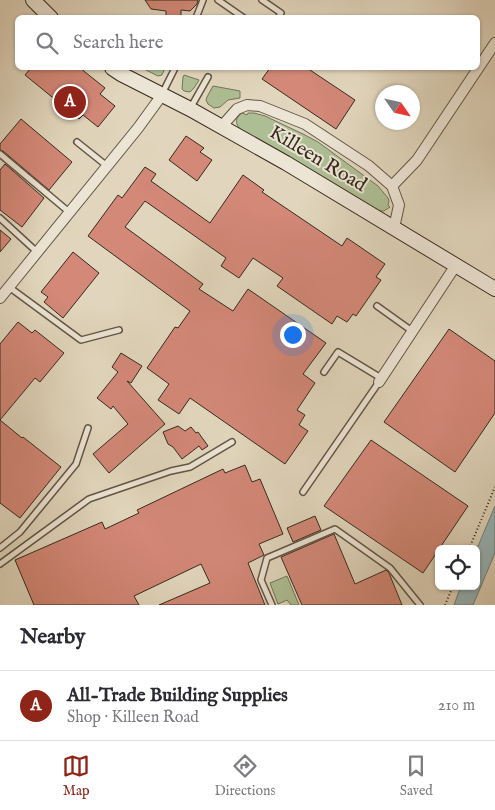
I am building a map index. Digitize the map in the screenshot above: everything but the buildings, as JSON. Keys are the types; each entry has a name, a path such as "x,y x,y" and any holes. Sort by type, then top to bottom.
{"street":[{"path":"33,0 48,15"},
{"path":"480,66 495,43"},
{"name":"Killeen Road","path":"115,70 222,126 495,289"},
{"path":"392,186 417,160 477,70"},
{"path":"0,298 138,128 162,95"},
{"name":"Killeen Road","path":"222,126 237,109 247,105 260,106 305,124 369,166 392,186 399,205 394,228"},
{"path":"380,380 456,265"}],"lane":[{"path":"197,15 203,0"},
{"path":"262,0 281,13 280,15"},
{"path":"222,1 240,15"},
{"path":"162,95 174,70"},
{"path":"190,109 208,77"},
{"path":"77,142 107,166"},
{"path":"0,154 69,213"},
{"path":"0,218 37,253"},
{"path":"9,287 81,340 119,330"},
{"path":"376,306 412,331"},
{"path":"302,492 380,380 338,352 324,372"},
{"path":"0,548 20,532 76,464 88,428"},
{"path":"0,564 89,499 171,471 190,467 232,442"},
{"path":"272,605 261,580 267,558 335,529 390,568 420,605"}],"path":[{"path":"471,545 495,487"},
{"path":"445,605 451,590"}],"green space":[{"path":"146,70 164,70 162,75 158,76"},
{"path":"184,75 199,80 190,92 182,89"},
{"path":"213,86 240,91 240,98 228,100 220,107 214,108 206,100"},
{"path":"242,113 247,115 248,113 254,113 265,116 318,142 378,186 388,198 388,205 390,207 384,211 379,211 240,129 236,121"},
{"path":"287,576 299,605 291,605 287,600 278,604 270,583"}],"water":[{"path":"495,506 495,553 480,588 480,545"},
{"path":"460,590 479,590 473,605 454,605"}],"place":[{"name":"All-Trade Building Supplies","path":"70,102"}]}
